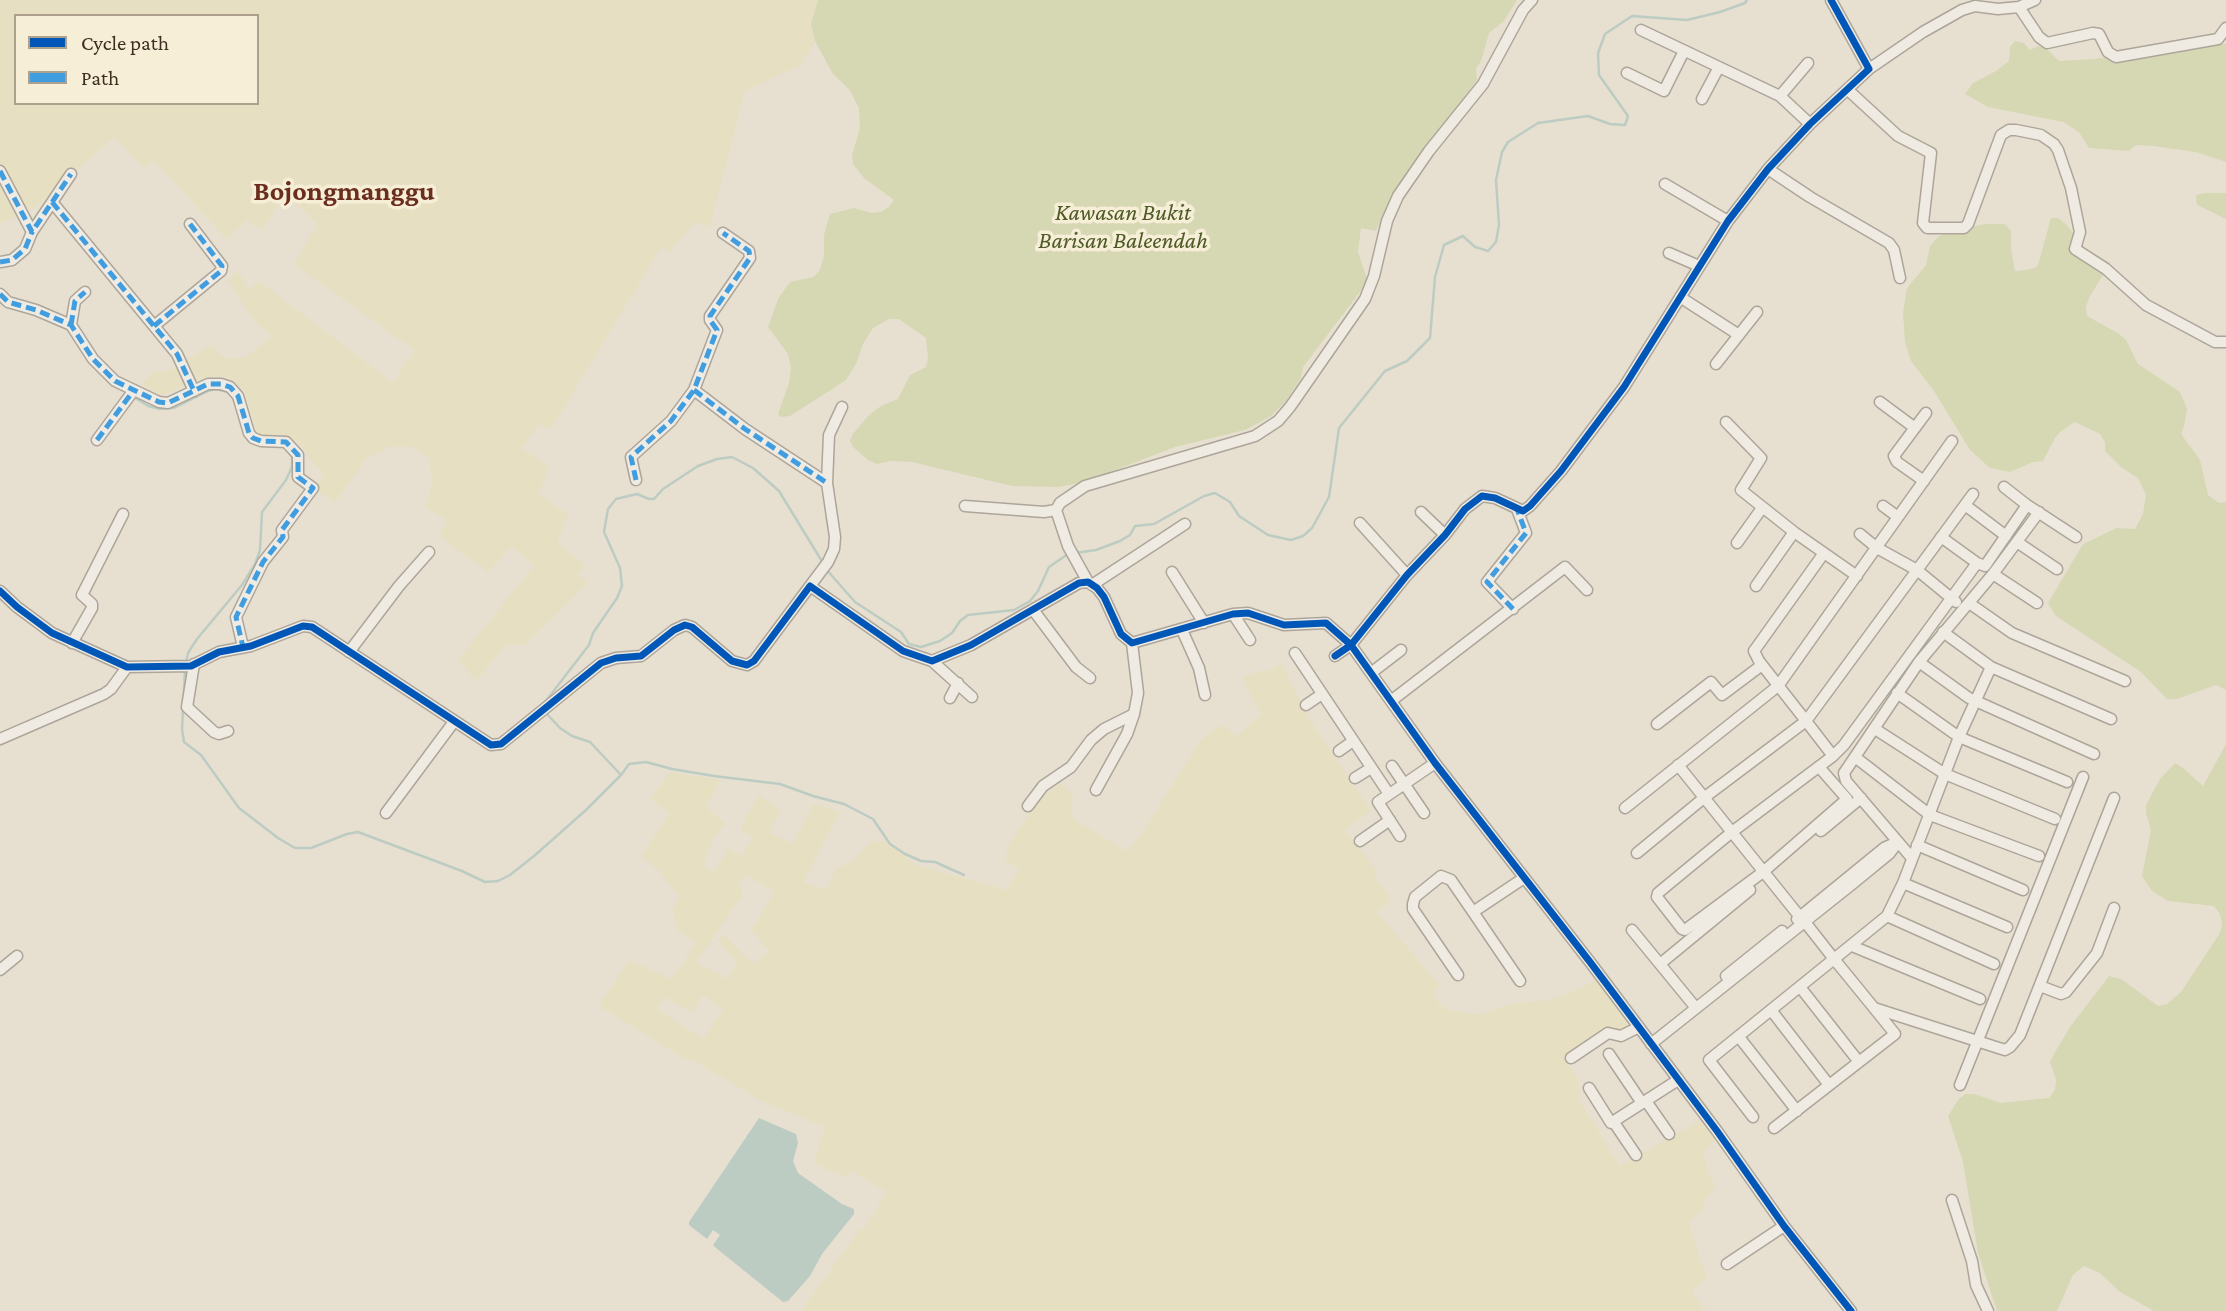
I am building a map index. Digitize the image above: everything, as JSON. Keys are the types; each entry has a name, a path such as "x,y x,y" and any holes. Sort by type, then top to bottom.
{"street":[{"path":"965,506 1044,512 1056,510 1071,494 1085,486 1202,449 1255,436 1278,421 1365,299 1374,276 1387,221 1398,196 1429,151 1483,84 1522,10 1532,0"},
{"path":"1831,0 1869,69"},
{"path":"1335,656 1351,645 1465,509 1482,496 1495,498 1523,511 1531,506 1624,387 1728,221 1768,169 1810,124 1869,69 1923,32 1962,10 1975,6 1997,9 2019,7 2035,0"},
{"path":"2019,7 2039,37 2047,43 2099,34 2108,52 2116,57 2218,39 2226,28"},
{"path":"1641,30 1780,96 1810,124"},
{"path":"1627,73 1664,91 1684,51"},
{"path":"1780,96 1808,63"},
{"path":"1702,99 1719,67"},
{"path":"1848,90 1898,136 1931,153 1923,223 1927,228 1964,228 1968,224 2001,135 2009,130 2042,135 2058,150 2071,188 2080,232 2075,248 2106,269 2146,305 2215,342 2226,342"},
{"path":"1768,169 1889,243 1894,250 1900,278"},
{"path":"0,171 32,232"},
{"path":"1,265 25,249 32,232 71,174"},
{"path":"1665,184 1728,221"},
{"path":"52,202 177,354 194,391"},
{"path":"154,326 221,271 221,261 190,224"},
{"path":"636,480 632,455 671,421 694,390 718,330 711,322 710,316 751,256 749,251 723,233"},
{"path":"1669,253 1699,266"},
{"path":"71,325 75,301 85,292"},
{"path":"0,294 8,302 71,325 100,367 131,394 168,403 208,384 230,387 238,396 253,438 286,442 298,454 298,477 313,488 282,530 283,537 263,562 236,617 243,648"},
{"path":"1681,297 1739,335"},
{"path":"1716,364 1757,312"},
{"path":"694,390 745,429 827,484"},
{"path":"97,440 131,394"},
{"path":"1880,402 1915,428"},
{"path":"0,591 36,623 72,643 127,667 178,668 193,665 219,652 243,648 303,626 319,630 453,723 482,741 496,745 551,706 601,663 616,658 641,656 674,630 685,625 692,627 732,661 747,665 754,661 825,566 834,549 835,537 827,484 829,435 842,407"},
{"path":"1924,481 1895,458 1895,454 1926,413"},
{"path":"1726,422 1761,458 1741,491 1762,509 1857,576"},
{"path":"1625,808 1778,686 1952,441"},
{"path":"2004,487 2076,537"},
{"path":"1637,853 1705,797 1806,721 1973,494"},
{"path":"1965,505 2006,536"},
{"path":"1941,537 1985,566 2027,505"},
{"path":"1883,506 1898,517"},
{"path":"1513,609 1487,582 1526,533 1517,509"},
{"path":"1737,543 1762,509"},
{"path":"1056,510 1071,550 1090,584 1104,597 1121,634 1132,643 1138,693 1134,715 1127,734 1096,790"},
{"path":"1421,512 1445,535"},
{"path":"1911,858 1846,781 1844,773 1919,662 1993,574 2039,512"},
{"path":"72,643 93,607 82,595 122,514"},
{"path":"1360,523 1407,575"},
{"path":"932,661 971,645 1034,611 1071,586 1090,584 1185,524"},
{"path":"1756,586 1794,532"},
{"path":"1860,534 1877,548 1917,570 1952,598 2012,633 2125,681"},
{"path":"2017,542 2057,569"},
{"path":"349,652 399,586 429,552"},
{"path":"1824,553 1754,651 1833,756"},
{"path":"1861,798 1765,874 1685,930 1657,897 1658,893 1732,832 1833,756 1977,563"},
{"path":"1391,701 1565,567 1587,590"},
{"path":"1172,572 1204,623"},
{"path":"1993,574 2037,603"},
{"path":"810,586 903,650 932,661 972,697"},
{"path":"1034,611 1076,667 1090,678"},
{"path":"1132,643 1233,614 1248,613 1284,625 1325,623 1351,645 1435,763 1639,1027 1784,1226 1851,1311"},
{"path":"1233,614 1250,640"},
{"path":"1182,630 1193,651 1205,695"},
{"path":"1943,632 1991,667 2111,719"},
{"path":"1371,673 1401,650"},
{"path":"1295,653 1389,794"},
{"path":"1919,662 1975,701 2094,754"},
{"path":"193,665 187,707 214,732 219,734 228,731"},
{"path":"1657,724 1711,682 1722,695 1762,665"},
{"path":"0,739 104,694 127,667"},
{"path":"1753,1117 1709,1060 1887,916 1903,883 1959,737 1991,667"},
{"path":"950,698 958,683"},
{"path":"1897,693 1959,737 2067,782"},
{"path":"1306,705 1322,694"},
{"path":"1028,807 1043,786 1071,767 1091,740 1104,729 1134,715"},
{"path":"386,813 453,723"},
{"path":"1875,729 1945,774 2055,819"},
{"path":"1339,751 1353,741"},
{"path":"1855,757 1930,815 2039,856"},
{"path":"1400,836 1378,802 1435,763"},
{"path":"1678,765 1895,1034 1774,1128"},
{"path":"1392,766 1424,813"},
{"path":"1660,964 1847,799 1819,767"},
{"path":"1355,778 1371,768"},
{"path":"1960,1085 2083,777"},
{"path":"1874,1008 2005,1050 2010,1047 2020,1035 2114,798"},
{"path":"1360,841 1390,820"},
{"path":"1649,1041 1849,882 1884,848 1898,842"},
{"path":"1917,845 2023,890"},
{"path":"1458,975 1413,909 1415,897 1441,876 1451,880 1520,982"},
{"path":"1473,912 1524,878"},
{"path":"1903,883 2007,927"},
{"path":"2040,986 2061,994 2066,992 2097,953 2114,908"},
{"path":"1887,916 1994,964"},
{"path":"1632,930 1694,1005"},
{"path":"1852,946 1980,999"},
{"path":"0,970 17,956"},
{"path":"1800,987 1859,1062"},
{"path":"1771,1010 1829,1085"},
{"path":"1571,1058 1608,1033 1621,1036 1639,1027"},
{"path":"1739,1037 1797,1111"},
{"path":"1609,1054 1669,1134"},
{"path":"1589,1088 1611,1123 1678,1080"},
{"path":"1613,1121 1636,1155"},
{"path":"1952,1200 1972,1261 1976,1285 1988,1311"},
{"path":"1727,1264 1784,1226"}],"shaded area":[{"path":"0,0 818,0 811,24 815,41 803,64 745,91 710,227 695,222 669,253 662,246 551,429 538,424 522,448 550,468 538,494 569,515 557,541 585,565 578,575 588,583 525,645 507,645 476,681 458,660 534,565 512,547 488,572 439,536 447,520 426,508 432,483 429,459 411,446 390,447 368,457 335,502 315,490 324,473 309,459 302,446 290,437 258,434 244,391 227,377 207,377 160,396 142,384 153,371 171,370 211,345 225,358 245,358 271,336 255,322 228,281 237,271 250,289 259,281 393,383 414,350 294,264 317,223 285,194 262,231 247,220 227,240 154,160 145,169 114,137 37,206 0,224"},
{"path":"1281,663 1312,723 1371,810 1345,831 1378,872 1374,876 1391,899 1377,912 1440,985 1434,996 1439,1004 1448,1010 1484,1013 1510,1004 1550,1000 1596,981 1628,1025 1620,1032 1607,1030 1598,1033 1571,1054 1567,1062 1579,1081 1580,1101 1620,1166 1700,1120 1716,1139 1703,1153 1716,1187 1703,1202 1706,1208 1688,1222 1707,1278 1692,1290 1705,1311 801,1311 859,1230 864,1229 886,1192 852,1171 847,1178 814,1163 825,1127 761,1101 599,1006 629,960 672,979 696,943 676,929 677,923 672,910 680,896 658,870 641,856 669,814 650,799 670,772 721,780 706,807 725,823 713,840 703,865 714,872 728,848 742,856 753,837 740,829 759,795 781,809 769,832 792,844 814,804 840,811 803,882 826,890 836,869 853,861 871,842 885,841 916,865 1007,890 1019,869 1005,860 1009,844 1038,801 1060,783 1073,794 1071,810 1074,819 1126,851 1143,832 1199,742 1212,730 1223,725 1237,736 1261,714 1243,681 1244,676 1263,670 1269,671","holes":["746,875 774,892 751,930 769,951 753,963 723,934 718,940 737,964 727,979 697,961 743,894 739,884","703,995 723,1009 703,1039 657,1009 665,997 692,1013"]},
{"path":"759,1118 796,1134 798,1143 793,1161 798,1173 842,1204 854,1209 854,1214 822,1254 810,1276 788,1301 783,1302 713,1245 720,1235 713,1230 707,1239 689,1225"}],"green space":[{"name":"Kawasan Bukit Barisan Baleendah","path":"818,0 1517,0 1504,21 1489,33 1476,69 1477,80 1394,191 1376,231 1361,228 1358,252 1367,279 1303,367 1301,378 1285,402 1271,416 1245,430 1175,447 1084,482 1059,487 1012,486 912,462 890,461 877,464 853,447 850,441 852,435 868,416 881,406 898,399 910,375 926,367 926,338 899,319 889,319 873,328 846,380 790,416 781,417 778,414 789,383 791,368 788,354 768,327 778,299 790,282 814,277 820,270 824,256 824,235 830,214 854,208 872,213 881,212 894,200 864,178 853,164 852,155 860,128 859,108 849,89 833,74 815,41 811,24"},
{"path":"2015,41 2024,43 2030,50 2038,46 2046,48 2059,61 2094,59 2183,45 2226,44 2226,162 2196,152 2153,146 2136,145 2129,151 2089,148 2079,132 2063,122 1988,107 1965,94 1973,83 2009,61 2010,47"},
{"path":"2226,193 2226,219 2197,205 2196,195"},
{"path":"2051,218 2058,218 2066,224 2084,247 2110,263 2089,298 2087,316 2119,334 2126,340 2138,364 2180,392 2187,409 2181,434 2200,460 2208,495 2219,503 2226,502 2226,690 2216,685 2177,699 2167,699 2141,672 2056,616 2048,603 2083,544 2117,528 2135,529 2143,514 2146,495 2138,478 2122,468 2105,451 2105,442 2100,434 2075,422 2055,438 2043,461 2033,462 2010,472 1990,468 1970,450 1934,391 1911,361 1905,342 1903,313 1907,288 1926,265 1930,246 1939,236 1985,224 2005,224 2011,231 2015,271 2026,270 2038,265"},
{"path":"2226,744 2226,1311 2154,1311 2120,1292 2100,1273 2084,1266 2073,1275 2057,1311 1997,1311 1978,1253 1963,1162 1948,1116 1965,1094 1974,1094 2001,1103 2049,1098 2055,1090 2056,1080 2050,1062 2070,1027 2109,976 2121,979 2158,1006 2167,1004 2181,992 2220,933 2222,924 2220,914 2214,906 2168,901 2152,891 2142,876 2151,830 2146,805 2160,779 2175,763 2203,786"}],"waterway":[{"path":"1075,553 1096,550 1120,541 1130,535 1135,526 1154,524 1204,496 1215,493 1230,502 1239,516 1268,535 1291,540 1303,536 1312,528 1329,497 1339,428 1385,371 1407,361 1430,338 1435,277 1444,245 1463,236 1475,247 1488,251 1496,242 1499,225 1496,180 1502,152 1508,142 1538,123 1588,116 1610,124 1625,125 1628,116 1599,75 1598,53 1605,34 1632,16 1687,20 1720,12 1747,0"},
{"path":"134,397 148,406 160,409 174,408 208,391 216,389 228,392"},
{"path":"186,663 188,653 197,639 242,585 255,564 260,550 262,512 286,480 292,467 292,454"},
{"path":"542,706 589,645 593,633 622,586 620,568 604,532 608,509 616,499 637,494 654,499 663,489 698,466 732,457 753,468 779,491 823,563"},
{"path":"826,569 855,602 901,632 909,644 921,647 940,641 952,633 968,615 1014,610 1030,601 1038,591 1049,567 1068,554"},
{"path":"185,670 182,729 184,742 201,755 239,808 278,838 295,848 311,848 358,832 485,882 498,881 510,875 586,810 621,775 590,742 572,736 545,712"},
{"path":"621,775 629,764 646,762 714,776 780,784 844,804 873,819 890,844 905,854 921,861 935,862 964,875"}],"marked path":[{"path":"0,171 32,232 71,174"},
{"path":"52,202 177,354 194,391"},
{"path":"154,326 221,271 222,266 190,224"},
{"path":"0,262 12,260 25,249 32,232"},
{"path":"636,480 631,457 671,421 694,390 717,330 710,316 750,258 749,251 723,233"},
{"path":"71,325 75,301 85,292"},
{"path":"0,294 8,302 71,325 93,359 115,381 159,402 168,403 208,384 230,387 238,396 253,438 286,442 298,455 298,477 313,488 282,530 283,537 263,562 236,617 243,647"},
{"path":"97,440 134,390"},
{"path":"694,390 745,429 827,483"},
{"path":"1513,609 1487,582 1526,533 1517,509"}],"cycle path":[{"path":"1335,656 1351,645 1465,509 1482,496 1495,498 1523,511 1530,506 1561,471 1624,387 1728,221 1768,169 1810,124 1869,69 1831,0"},
{"path":"0,591 52,633 127,667 191,666 219,652 251,646 303,626 312,627 491,745 501,744 601,663 616,658 641,656 674,630 685,625 692,627 732,661 747,665 754,661 810,586 903,651 932,661 971,645 1079,583 1088,582 1104,597 1121,634 1132,643 1233,614 1248,613 1284,625 1326,623 1351,645 1435,763 1590,962 1717,1131 1784,1226 1851,1311"}],"district":[{"name":"Bojongmanggu","path":"344,191"}]}
